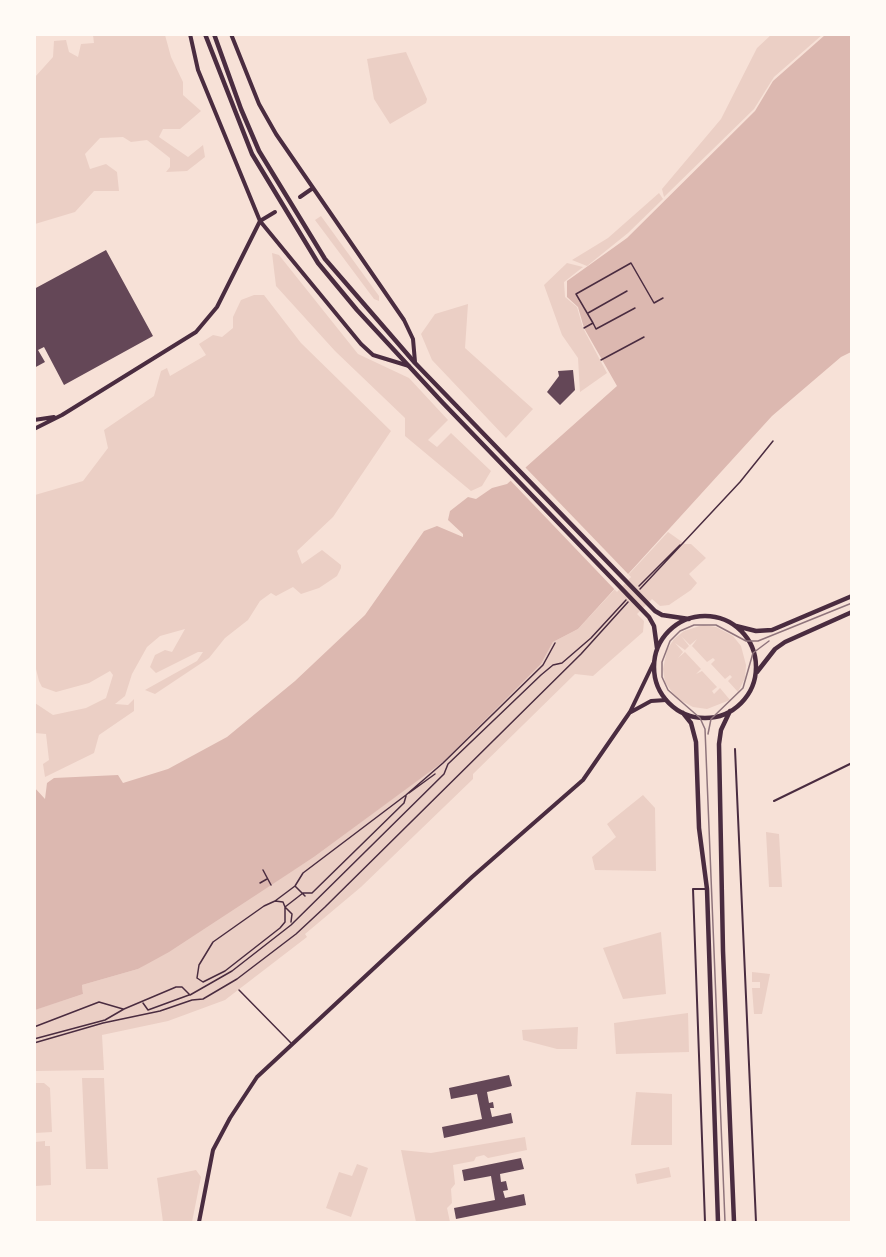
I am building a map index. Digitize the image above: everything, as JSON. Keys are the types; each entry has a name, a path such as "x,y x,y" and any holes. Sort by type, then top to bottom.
{"highway":[{"path":"205,34 252,154 318,263 443,403 649,617 654,626 657,648 654,662 657,685 666,700 683,713 691,723 696,742 699,828 707,889 718,1222"},
{"path":"214,34 240,109 260,151 326,259 415,363 655,611 662,615 689,619 711,616 756,631 772,630 852,596"},
{"path":"734,1222 723,951 719,744 721,730 730,711 749,692 755,674 775,649 785,642 851,615"},
{"path":"657,648 673,627 689,619"},
{"path":"734,625 752,647 755,674"},
{"path":"683,713 706,718 730,711"}],"main road":[{"path":"190,34 198,70 260,221 369,352 410,366"},
{"path":"231,34 259,104 313,188 404,320 412,339 415,363"},
{"path":"300,197 313,188"},
{"path":"34,429 196,332 217,307 260,221 275,212"},
{"path":"34,420 57,417"},
{"path":"198,1222 210,1160 223,1130 257,1077 472,876 583,780 630,712 654,662"},
{"path":"630,712 651,701 666,700"}],"street":[{"path":"735,749 756,1222"},
{"path":"774,801 852,763"},
{"path":"705,1222 693,889 707,889"}],"lane":[{"path":"239,990 293,1044"}],"path":[{"path":"635,308 596,329 576,294 631,263 654,303 663,298"},
{"path":"587,313 627,291"},
{"path":"584,328 592,323"},
{"path":"601,360 644,337"},
{"path":"142,1001 148,1010 190,994 232,971 291,925 444,774 448,764 498,716 553,665 562,663 591,638 674,548 687,538 774,441"},
{"path":"285,907 303,893 312,893 404,803 406,795 467,740 543,665 555,644"},
{"path":"34,1043 103,1023 145,1015 189,1000 205,998 237,980 296,934 332,900 581,654"},
{"path":"285,907 285,922 280,928 225,971 203,982 197,978 199,965 213,942 295,886 303,873 435,774"},
{"path":"263,870 271,885"},
{"path":"260,883 268,879"},
{"path":"295,886 305,896"},
{"path":"275,901 283,902 292,914 291,922"},
{"path":"34,1039 105,1020 124,1009 176,987 182,987 190,994"},
{"path":"34,1027 99,1002 124,1009"}],"shaded area":[{"path":"772,34 822,35 774,77 754,109 664,197 662,189 721,119 757,48"},
{"path":"93,35 165,35 171,57 183,82 183,95 201,111 180,129 163,129 159,137 188,157 203,145 205,157 187,171 166,172 170,167 170,158 147,140 131,142 123,137 100,138 85,154 90,169 106,164 117,172 119,191 94,191 75,212 35,224 35,77 53,57 54,41 66,40 69,52 78,57 81,44 94,43"},
{"path":"825,35 851,35 851,352 841,357 772,416 578,629 553,642 541,664 443,762 314,857 169,952 138,969 82,985 83,994 35,1010 34,787 45,799 47,783 54,778 118,775 123,783 168,769 227,737 295,681 365,615 424,531 437,526 463,537 463,534 448,520 450,511 468,497 476,499 492,488 507,484 617,386 584,328 578,307 567,297 567,281 627,238 755,111 773,81"},
{"path":"406,52 427,99 426,103 390,124 374,99 367,59"},
{"path":"659,193 663,199 628,233 587,266 572,260 608,238"},
{"path":"321,216 379,296 379,301 374,299 315,220"},
{"path":"272,253 279,255 358,354 409,378 448,420 428,440 437,447 451,433 491,471 482,486 471,491 405,436 405,418 335,351 276,286"},
{"path":"567,263 583,267 564,282 565,297 577,307 583,328 607,373 580,392 578,358 562,335 544,285"},
{"path":"254,295 264,295 301,343 391,431 333,517 297,551 302,564 322,550 341,565 341,568 337,576 319,588 301,594 293,587 276,596 271,593 260,601 248,620 225,638 209,658 155,694 145,690 197,661 203,652 198,652 156,673 150,667 155,655 165,650 172,652 185,629 160,636 147,647 132,674 125,696 115,704 128,705 134,699 134,711 99,735 94,753 45,777 43,764 49,760 46,734 35,733 35,703 53,715 86,708 106,698 113,675 110,671 89,683 56,692 42,687 39,681 34,661 35,495 83,481 108,448 104,430 154,396 161,371 167,368 170,376 206,355 199,344 213,335 222,337 233,328 233,317 241,300"},
{"path":"468,304 465,348 533,409 506,438 432,360 421,334 435,314"},
{"path":"668,532 685,544 691,544 706,558 689,574 697,583 691,590 669,605 660,606 652,599 637,614 644,621 643,632 593,676 575,674 473,774 473,779 361,887 305,934 307,937 225,1000 168,1021 102,1035 104,1070 35,1071 34,1010 83,994 82,985 138,969 314,857 442,762 541,664 553,642 578,629"},
{"path":"703,625 716,627 733,636 741,646 746,665 745,678 738,692 728,681 732,677 730,675 725,679 711,664 715,660 713,658 707,662 692,646 697,639 690,645 681,636 689,646 685,650 675,643 683,652 678,658 685,652 701,669 696,674 702,671 717,687 712,691 714,694 720,688 730,700 707,709 693,707 676,698 665,682 663,669 667,650 674,639 684,631"},
{"path":"643,795 655,808 656,871 595,870 592,857 616,837 607,824"},
{"path":"766,832 779,834 782,887 769,887"},
{"path":"661,932 666,994 623,999 603,948"},
{"path":"752,972 770,974 762,1014 754,1014 752,988 760,988 760,982 752,982"},
{"path":"688,1013 689,1052 616,1054 614,1023"},
{"path":"578,1027 577,1049 557,1049 523,1040 522,1030"},
{"path":"82,1078 104,1078 108,1169 86,1169"},
{"path":"35,1083 44,1083 50,1088 52,1132 35,1133"},
{"path":"636,1092 672,1094 672,1145 631,1145"},
{"path":"525,1137 527,1150 488,1158 484,1155 476,1157 474,1161 453,1165 455,1184 451,1189 452,1203 447,1208 450,1222 416,1222 401,1150 431,1153"},
{"path":"45,1141 45,1146 50,1146 51,1185 35,1186 35,1142"},
{"path":"357,1164 368,1168 351,1217 326,1208 339,1172 352,1176"},
{"path":"669,1167 671,1177 637,1184 635,1174"},
{"path":"196,1170 201,1177 192,1222 163,1222 157,1178"}],"pier":[{"path":"524,466 631,577 617,592 509,479"}],"building":[{"path":"106,250 153,336 64,385 44,347 38,350 45,362 34,368 34,289"},
{"path":"573,370 575,390 560,405 547,392 559,376 558,371"},
{"path":"509,1075 512,1086 487,1092 489,1103 493,1102 494,1108 490,1108 492,1117 511,1113 513,1123 444,1138 442,1127 482,1119 477,1094 451,1099 449,1088"},
{"path":"521,1158 524,1169 500,1174 501,1182 506,1181 508,1190 503,1191 505,1198 524,1194 526,1205 456,1219 454,1208 495,1200 491,1176 464,1181 462,1170"}],"tram line":[{"path":"725,1222 705,729 700,718 668,690 662,677 662,662 670,641 680,631 694,625 716,625 746,641 758,641 852,603"},
{"path":"708,734 711,719 743,688 753,653 769,641"}]}
